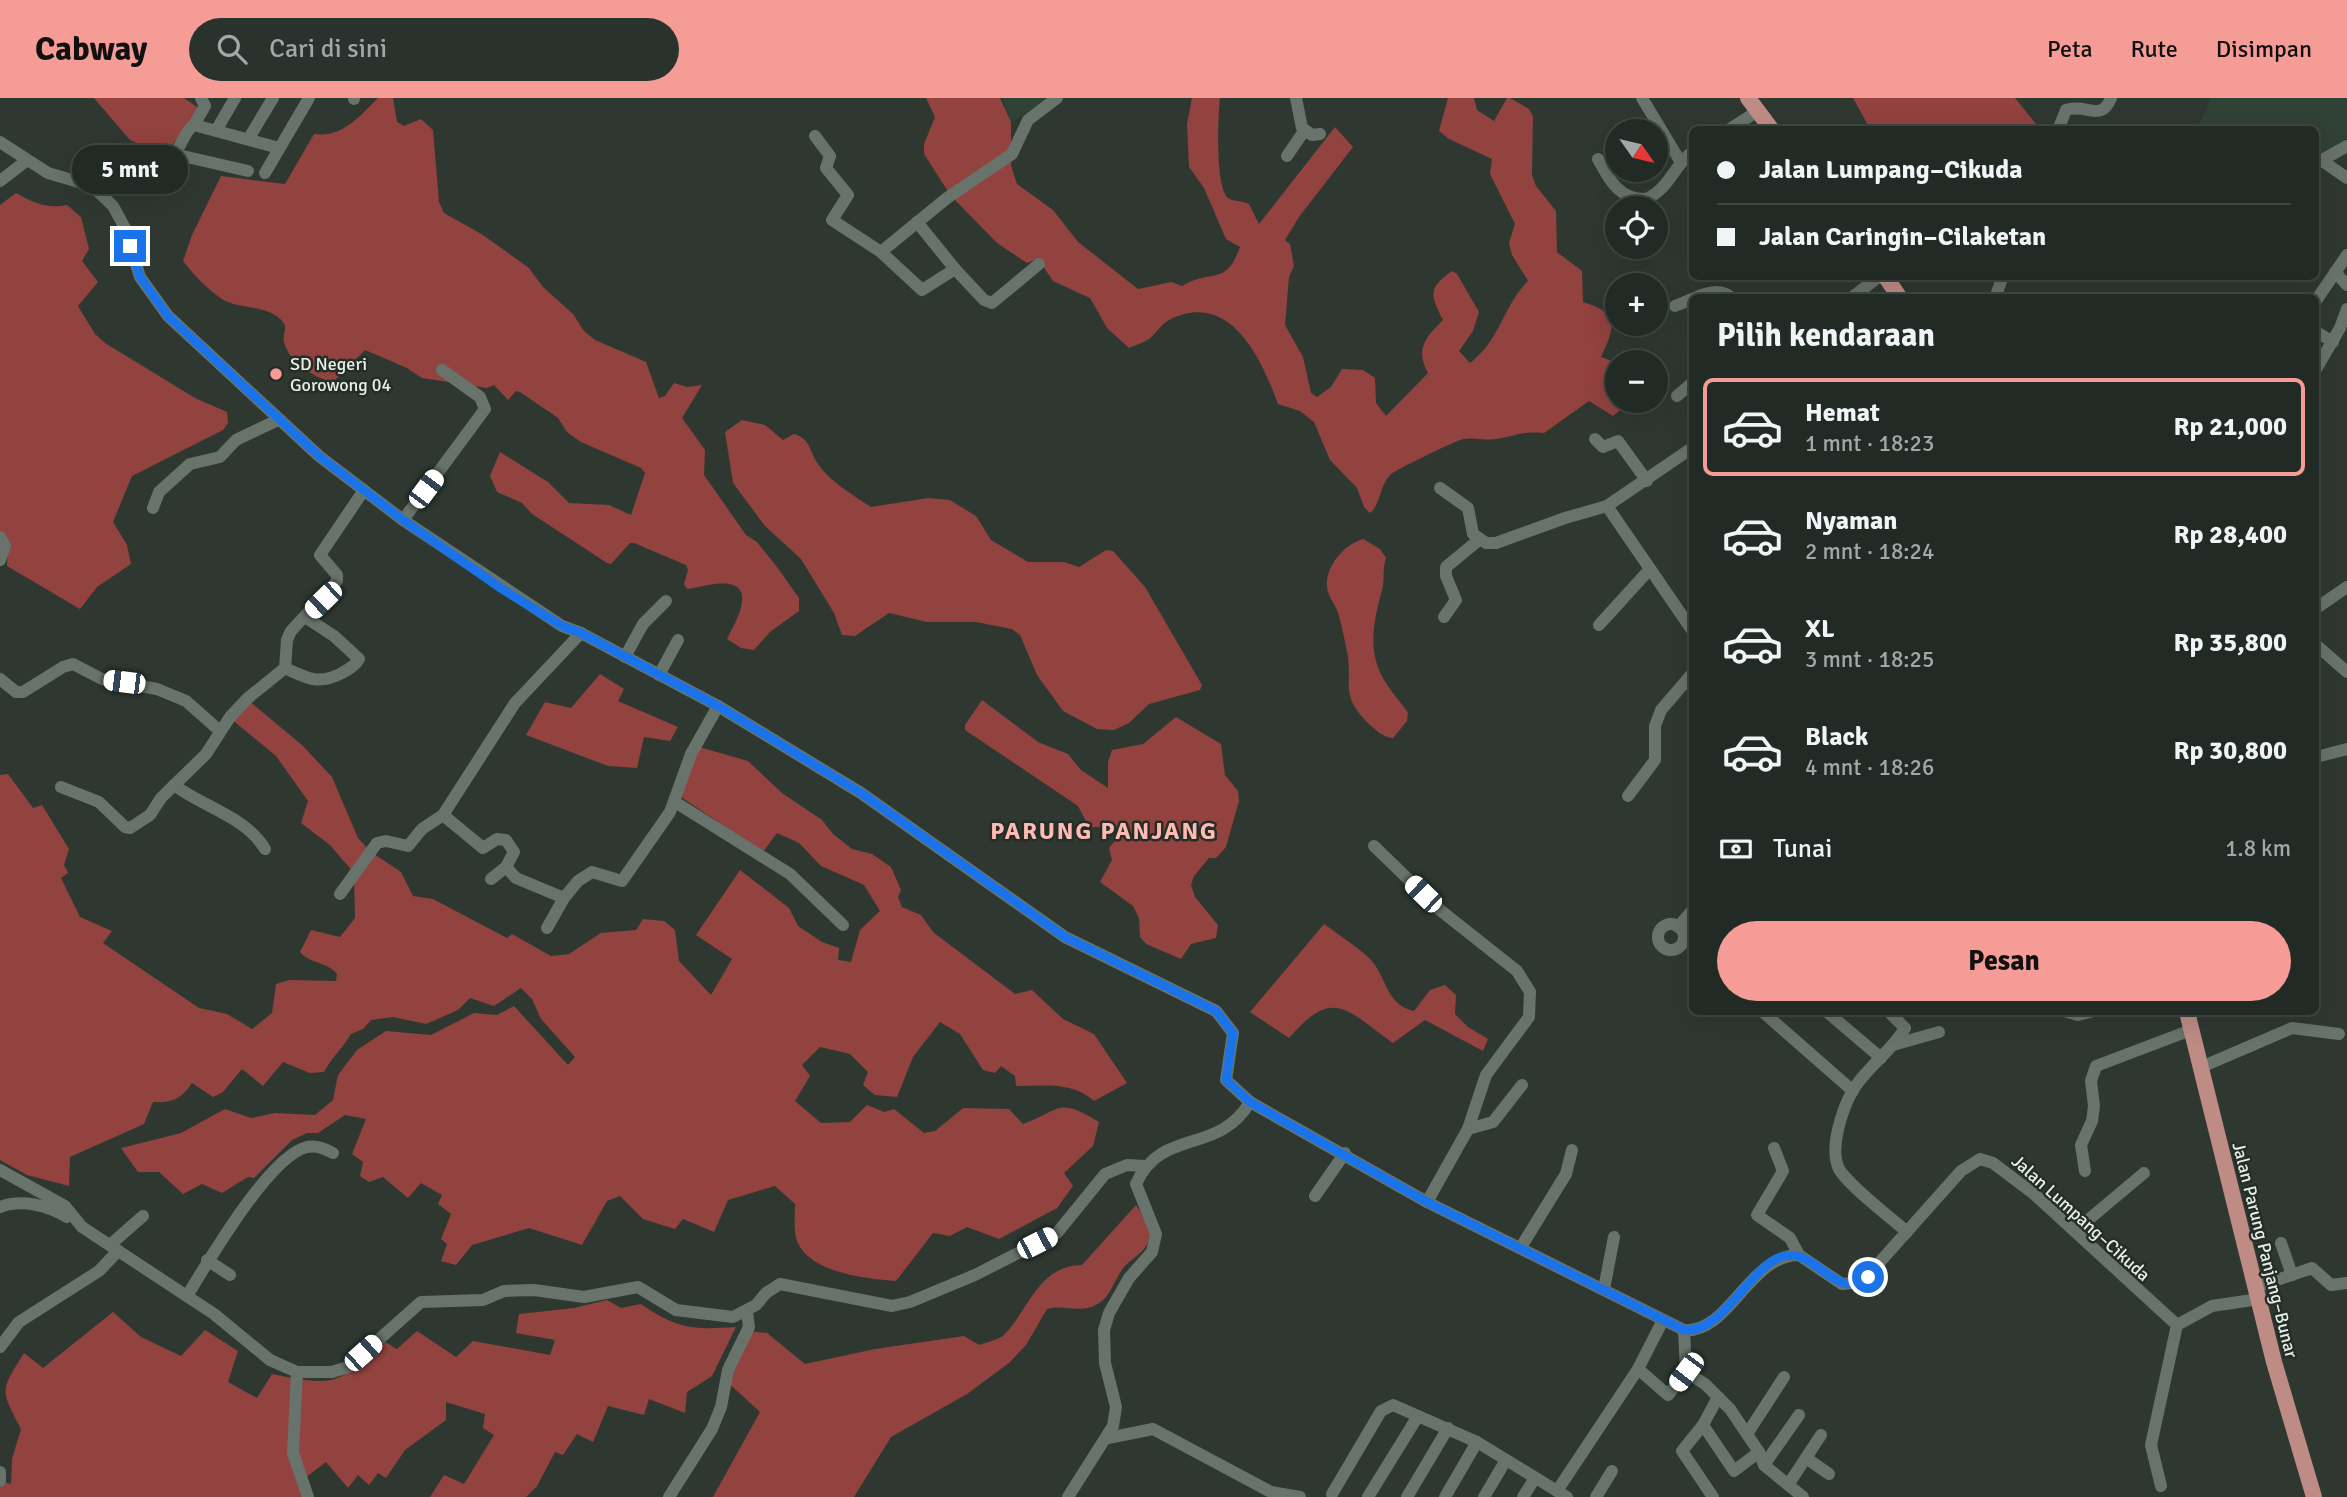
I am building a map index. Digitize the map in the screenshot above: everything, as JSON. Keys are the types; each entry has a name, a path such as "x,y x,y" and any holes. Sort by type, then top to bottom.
{"main road":[{"path":"1753,105 1769,126"},
{"path":"1885,280 1897,294"},
{"name":"Jalan Parung Panjang–Bunar","path":"2188,1015 2274,1362 2314,1497"}],"street":[{"path":"174,154 205,106 201,98"},
{"path":"217,129 235,98"},
{"path":"249,138 273,98"},
{"path":"265,173 309,98"},
{"path":"881,252 947,198 1012,155 1028,120 1057,98"},
{"path":"1287,156 1304,131 1296,98"},
{"path":"1642,98 1680,162"},
{"path":"2060,126 2066,110 2074,103 2102,111 2110,98"},
{"path":"1732,126 1753,105"},
{"path":"194,124 279,148"},
{"path":"1304,131 1320,134"},
{"path":"815,136 830,156 826,167 848,195 832,220 881,252 925,290 956,269"},
{"path":"0,142 48,173 92,186 113,206 125,228 140,277 168,316 278,420 403,520 502,589 562,626 581,633 718,706 900,819 1065,937 1216,1011 1233,1033 1226,1080 1250,1102 1345,1153 1427,1202 1604,1289 1662,1322 1684,1330 1707,1325 1778,1258 1799,1255 1790,1238 1757,1215 1783,1171 1774,1148"},
{"path":"2319,161 2347,146"},
{"path":"94,182 122,175 174,154 248,172"},
{"path":"1598,159 1613,185 1626,196 1638,200 1654,196 1661,190 1680,162 1689,154"},
{"path":"0,181 26,161"},
{"path":"2319,163 2347,178"},
{"path":"917,222 984,300 992,303 1039,264"},
{"path":"2319,296 2347,255"},
{"path":"2335,272 2347,285"},
{"path":"1857,294 1876,280"},
{"path":"1703,294 1725,294"},
{"path":"1675,306 1689,300"},
{"path":"2319,365 2333,342 2347,309"},
{"path":"2319,333 2333,342"},
{"path":"403,520 485,409 480,397 442,370"},
{"path":"1677,396 1689,386"},
{"path":"153,508 159,492 190,464 220,457 236,440 278,420"},
{"path":"1595,439 1603,447 1618,441 1647,481"},
{"path":"1440,488 1468,508 1470,526 1480,539 1496,543 1565,517 1607,506 1689,450"},
{"path":"61,787 99,802 115,820 131,828 150,815 174,785 206,754 220,731 248,698 285,668 287,640 337,582 337,575 320,555 364,490"},
{"path":"1607,506 1689,626"},
{"path":"0,537 5,546 0,560"},
{"path":"1444,617 1456,600 1446,576 1446,567 1480,539"},
{"path":"1599,625 1650,569"},
{"path":"2319,606 2347,587"},
{"path":"625,657 643,624 666,601"},
{"path":"285,668 314,682 325,681 356,665 359,659 334,636 305,618"},
{"path":"340,894 377,844 386,841 408,846 422,829 443,815 515,704 581,633"},
{"path":"659,675 678,640"},
{"path":"2319,648 2347,672"},
{"path":"0,679 16,692 23,692 63,667 73,664 102,679 157,689 186,701 220,731"},
{"path":"1628,796 1655,760 1655,726 1661,710 1689,677"},
{"path":"547,928 564,898 578,881 592,872 622,881 657,835 675,802 691,754 718,706"},
{"path":"2319,755 2347,749"},
{"path":"174,785 194,800 219,809 259,839 265,849"},
{"path":"675,802 790,874 843,925"},
{"path":"443,815 483,848 497,839 506,840 514,852 506,867 491,879"},
{"path":"1374,846 1440,910 1517,971 1530,992 1529,1017 1486,1075 1468,1129 1427,1202"},
{"path":"506,867 516,878 564,898"},
{"path":"1678,927 1689,914"},
{"path":"1671,924 1678,927 1688,946 1673,950 1664,949 1658,943 1658,934 1663,927 1671,924"},
{"path":"1766,1015 1853,1091"},
{"path":"1831,1015 1881,1058"},
{"path":"1892,1015 1905,1028 1853,1091 1839,1132 1836,1153 1840,1169 1906,1232"},
{"path":"2199,1068 2292,1028 2339,1034"},
{"path":"2085,1171 2081,1145 2092,1121 2094,1106 2091,1081 2096,1066 2190,1030"},
{"path":"1893,1045 1939,1032"},
{"path":"1468,1129 1493,1122 1522,1085"},
{"path":"1068,1497 1108,1438 1116,1407 1105,1363 1104,1330 1109,1313 1129,1278 1152,1252 1156,1234 1136,1184 1144,1166 1161,1153 1236,1123 1250,1102"},
{"path":"187,1296 208,1259 247,1206 288,1158 306,1147 323,1148 333,1153"},
{"path":"1521,1247 1566,1174 1572,1150"},
{"path":"1315,1196 1345,1153"},
{"name":"Jalan Lumpang–Cikuda","path":"1799,1255 1808,1258 1830,1278 1850,1285 1868,1277 1961,1171 1980,1159 1993,1163 2034,1194 2177,1325"},
{"path":"0,1207 27,1203 55,1210 187,1296 270,1360 297,1372 332,1372 348,1367 414,1306 428,1301 483,1300 504,1291 534,1290 584,1297 638,1287 684,1312 723,1317 747,1312 779,1284 892,1306 910,1302 975,1275 1058,1233 1105,1174 1127,1165 1144,1166"},
{"path":"0,1170 65,1206 82,1227"},
{"path":"2075,1231 2144,1173"},
{"path":"0,1347 19,1322 99,1271 114,1248 143,1216"},
{"path":"1604,1289 1614,1237"},
{"path":"2281,1243 2292,1275"},
{"path":"208,1259 230,1275"},
{"path":"2161,1486 2151,1445 2177,1325 2212,1306 2257,1293 2292,1275 2314,1268 2331,1285 2347,1283"},
{"path":"668,1497 712,1429 721,1407 728,1370 749,1327 747,1312"},
{"path":"1332,1494 1381,1411 1394,1405 1477,1442 1562,1495 1605,1418 1638,1369 1662,1322"},
{"path":"1638,1369 1668,1395 1686,1372 1684,1330"},
{"path":"297,1372 293,1453 308,1497"},
{"path":"1686,1372 1718,1397 1759,1452 1764,1465 1803,1497"},
{"path":"1746,1434 1784,1377"},
{"path":"1713,1497 1682,1451 1703,1425 1718,1397"},
{"path":"1764,1465 1798,1415"},
{"path":"1368,1497 1418,1416"},
{"path":"1703,1425 1734,1471 1759,1452"},
{"path":"1407,1497 1448,1428"},
{"path":"1108,1438 1153,1429 1271,1492 1300,1497"},
{"path":"1788,1485 1821,1435"},
{"path":"1445,1497 1477,1442"},
{"path":"1806,1458 1829,1474"},
{"path":"1484,1497 1506,1460"},
{"path":"1595,1497 1612,1471"},
{"path":"0,1472 0,1481"},
{"path":"1523,1497 1535,1478"}],"shaded area":[{"path":"94,98 184,98 200,109 168,150 159,153 130,140"},
{"path":"378,98 393,98 397,122 404,126 421,119 433,130 439,202 444,213 483,235 529,268 543,287 573,314 584,331 595,340 646,362 659,398 665,396 674,383 687,387 702,385 682,418 705,450 704,475 746,535 757,542 799,598 799,611 770,632 754,650 741,648 727,639 742,602 742,594 738,588 729,584 715,584 687,589 684,584 688,570 686,565 634,543 630,543 611,564 607,563 532,514 522,503 497,492 490,476 500,452 548,482 569,503 609,505 631,515 645,473 641,468 581,442 567,432 558,418 520,392 516,391 508,400 494,385 487,388 422,378 407,368 365,350 333,382 318,377 303,368 291,356 284,342 284,324 277,316 222,299 201,282 183,261 192,235 221,176 285,184 314,134 333,133 342,129 357,119"},
{"path":"926,98 1000,98 1011,122 1011,166 1017,184 1053,210 1078,242 1138,289 1171,282 1182,286 1217,275 1229,267 1240,247 1226,239 1204,188 1189,167 1187,124 1192,98 1220,98 1218,150 1224,191 1228,198 1249,204 1259,224 1335,127 1353,147 1299,217 1285,240 1290,244 1294,266 1289,277 1285,325 1303,357 1311,393 1317,397 1331,387 1342,369 1363,370 1375,378 1376,403 1386,416 1428,373 1422,350 1431,332 1443,320 1434,292 1444,277 1452,271 1457,274 1479,312 1473,331 1459,351 1470,363 1488,344 1528,281 1512,255 1509,243 1515,224 1490,174 1492,159 1449,139 1439,131 1448,98 1474,98 1477,110 1494,121 1507,98 1510,98 1529,109 1533,116 1532,175 1536,186 1556,211 1557,252 1582,271 1583,302 1605,313 1605,336 1609,336 1601,357 1605,358 1605,411 1589,401 1544,433 1458,441 1390,475 1370,513 1364,507 1357,488 1330,460 1314,422 1300,411 1278,404 1252,349 1226,321 1209,314 1190,313 1169,320 1149,339 1129,348 1107,328 1090,298 1053,281 1038,259 1027,263 997,243 951,196 924,154 924,144 935,117"},
{"path":"1003,98 1050,98 1011,122"},
{"path":"1853,98 2015,98 2038,126 1868,126"},
{"path":"2211,98 2347,98 2347,139 2319,156 2319,126 2199,126"},
{"path":"16,193 41,204 67,205 81,217 89,249 82,261 98,282 78,306 95,334 105,343 195,398 227,412 228,423 223,430 132,476 113,522 127,545 131,564 97,587 80,609 7,566 8,543 0,532 0,205"},
{"path":"742,420 765,425 783,440 794,434 800,436 807,442 818,464 829,477 871,507 928,498 950,500 976,516 991,540 1028,562 1064,562 1079,567 1106,550 1113,551 1145,587 1202,685 1200,690 1149,704 1129,723 1114,730 1097,729 1063,711 1037,675 1020,635 1012,629 976,622 927,622 889,613 855,636 842,635 834,613 801,559 765,526 733,483 725,432"},
{"path":"1363,539 1380,549 1386,558 1373,639 1381,674 1408,713 1407,721 1393,738 1383,735 1370,725 1350,696 1348,660 1342,628 1327,587 1329,571 1338,557"},
{"path":"600,674 624,689 618,701 678,727 670,741 644,737 637,768 608,766 526,735 545,702 571,708"},
{"path":"248,700 303,746 332,777 358,838 371,852 401,872 413,896 433,899 507,938 512,934 551,956 569,954 601,933 636,930 643,919 664,921 675,930 679,961 711,995 732,959 696,935 740,870 789,908 798,926 822,942 839,948 838,960 851,962 860,930 880,911 864,885 821,866 799,843 777,833 763,852 678,795 692,745 748,761 782,793 822,820 833,834 852,849 872,854 891,867 901,890 898,897 902,907 921,915 933,932 1015,994 1032,990 1063,1019 1094,1034 1127,1083 1094,1101 1067,1087 1016,1086 1015,1076 1001,1066 995,1073 983,1070 960,1034 940,1022 913,1057 897,1097 875,1095 863,1085 868,1072 850,1054 820,1047 802,1065 810,1076 795,1101 821,1123 850,1122 867,1105 884,1112 894,1109 924,1133 935,1131 963,1108 1009,1109 1023,1124 1054,1110 1067,1108 1099,1122 1093,1146 1064,1173 1073,1186 1057,1208 999,1239 967,1227 950,1236 933,1233 896,1281 841,1273 815,1261 805,1253 796,1239 795,1204 775,1186 728,1200 714,1232 683,1219 675,1229 643,1219 620,1196 607,1201 582,1245 529,1228 472,1245 456,1265 441,1261 447,1244 441,1239 451,1214 438,1204 442,1195 421,1183 408,1198 383,1177 369,1182 360,1176 363,1162 352,1154 366,1119 345,1115 318,1133 307,1133 292,1140 254,1178 248,1177 222,1193 202,1184 183,1194 159,1172 138,1172 121,1148 181,1133 225,1109 251,1118 275,1113 315,1115 333,1100 338,1075 357,1050 386,1031 431,1035 474,1013 497,1015 514,1006 568,1065 575,1057 541,1019 532,999 521,988 494,1006 470,998 458,1010 426,1024 393,1017 371,1020 363,1029 351,1034 324,1072 310,1073 283,1062 263,1086 242,1069 223,1092 213,1097 192,1083 176,1099 153,1102 144,1124 70,1157 69,1186 27,1175 0,1160 0,775 8,774 33,808 42,805 69,849 64,865 68,873 61,878 80,917 112,931 103,943 199,1008 227,1014 252,1029 272,1013 276,984 289,980 336,981 337,974 333,970 300,952 311,930 340,937 355,918 354,873 330,845 301,823 308,801 276,756 230,718"},
{"path":"982,700 1038,742 1068,754 1081,770 1108,788 1108,762 1112,750 1143,744 1176,717 1221,744 1225,775 1238,791 1239,801 1226,847 1216,858 1209,858 1194,876 1191,885 1195,897 1218,925 1216,938 1191,944 1181,959 1146,944 1140,937 1139,918 1133,906 1100,882 1112,860 1109,848 1123,831 1117,827 1089,827 1078,806 965,730 965,725"},
{"path":"1324,924 1369,958 1392,996 1404,1008 1414,1011 1430,990 1445,985 1456,995 1455,1014 1468,1027 1488,1039 1483,1051 1425,1020 1393,1043 1351,1013 1340,1009 1329,1008 1318,1012 1289,1038 1250,1012"},
{"path":"1136,1205 1148,1226 1149,1239 1142,1251 1124,1267 1103,1300 1086,1308 1047,1309 1026,1345 1009,1363 967,1394 891,1437 854,1497 713,1497 760,1412 724,1379 746,1331 767,1333 805,1364 875,1349 964,1336 979,1345 992,1341 1004,1335 1045,1280 1067,1267 1082,1265"},
{"path":"607,1300 621,1308 641,1304 665,1319 686,1326 736,1327 712,1376 687,1392 685,1413 649,1399 644,1415 608,1406 593,1442 577,1434 563,1455 555,1452 537,1486 526,1497 430,1497 444,1475 464,1484 494,1435 483,1428 485,1414 446,1402 446,1420 405,1450 386,1478 378,1473 369,1485 358,1475 348,1488 326,1462 301,1481 305,1497 0,1497 0,1475 3,1482 11,1484 12,1459 21,1429 6,1398 7,1384 16,1366 24,1353 43,1368 113,1312 141,1337 181,1356 205,1330 238,1351 228,1382 257,1398 272,1374 310,1381 334,1379 356,1367 385,1342 397,1349 417,1331 456,1357 473,1341 550,1355 555,1340 516,1333 519,1314 574,1308"}],"place":[{"name":"SD Negeri Gorowong 04","path":"276,374"}],"district":[{"name":"PARUNG PANJANG","path":"1104,831"}],"route":[{"path":"130,246 145,287 168,316 319,456 403,520 502,589 562,626 581,633 763,732 910,825 1065,937 1216,1011 1225,1019 1233,1033 1225,1072 1226,1080 1250,1102 1345,1153 1427,1202 1604,1289 1662,1322 1684,1330 1691,1331 1707,1325 1778,1258 1799,1255 1808,1258 1830,1278 1842,1284 1862,1282 1868,1277"}]}
